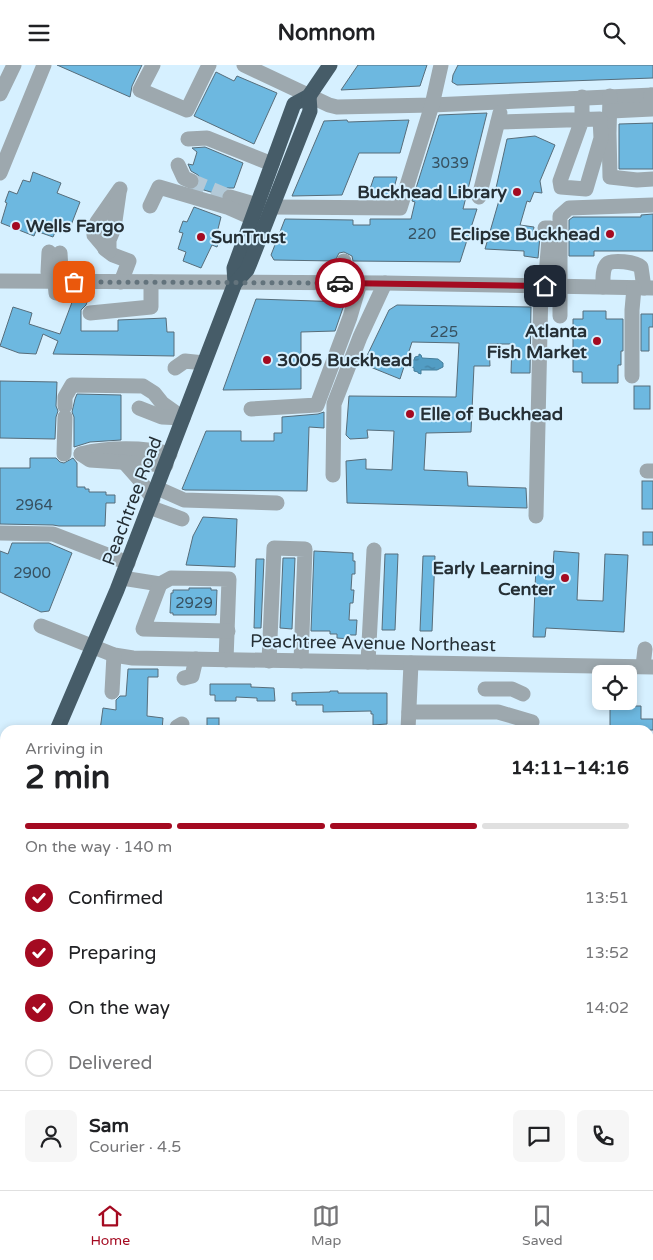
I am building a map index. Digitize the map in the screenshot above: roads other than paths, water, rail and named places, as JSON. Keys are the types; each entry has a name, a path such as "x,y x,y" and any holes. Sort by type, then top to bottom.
{"highway":[{"path":"235,283 247,270 272,164 294,103 309,96 330,65"},
{"path":"235,283 234,268 310,111 309,96"},
{"name":"Peachtree Road","path":"62,725 128,563 235,283"}],"street":[{"path":"0,94 14,65"},
{"path":"0,173 22,138 44,65"},
{"path":"152,65 140,90 187,110 206,66"},
{"path":"244,65 329,105 338,107 432,105 582,97 611,104 652,95"},
{"path":"150,206 159,187 227,207 261,210 400,208 432,105 441,65"},
{"path":"498,122 582,120 582,97"},
{"path":"479,197 504,101"},
{"path":"611,104 609,133 610,177 637,180 653,179"},
{"path":"188,139 207,137 272,164"},
{"path":"178,165 184,178 191,181"},
{"path":"106,242 120,189 98,236 129,261 121,282"},
{"path":"230,197 261,210"},
{"path":"560,316 560,215 569,208 653,205"},
{"path":"536,516 543,286 550,228 546,228"},
{"path":"55,253 48,272 55,287"},
{"path":"344,261 345,283"},
{"path":"603,287 604,271 609,262 631,262 637,263 641,267 644,288 632,310 632,376"},
{"path":"0,281 55,287 121,282 151,282 385,283 644,288"},
{"path":"90,313 151,307 151,282"},
{"path":"251,409 317,405 350,317 360,283"},
{"path":"333,475 334,403 385,283"},
{"path":"175,368 185,361 204,363"},
{"path":"64,454 62,411 72,385 143,386 154,393 162,403 183,419"},
{"path":"162,403 149,404 138,408 162,417 183,419"},
{"path":"154,449 168,460 124,462 90,460 82,455 95,450 154,449"},
{"path":"124,462 153,498 182,519"},
{"path":"153,498 277,503"},
{"path":"0,533 53,534 128,563"},
{"path":"269,661 274,547 305,549 301,661"},
{"path":"368,662 374,550"},
{"path":"122,578 160,584 171,578 228,579 226,660"},
{"path":"122,578 155,599"},
{"path":"160,584 143,629 228,631"},
{"name":"Peachtree Avenue Northeast","path":"41,626 114,655 133,658 648,667"},
{"path":"645,649 648,667"},
{"path":"112,692 114,655"},
{"path":"184,678 192,677 196,659"},
{"path":"408,725 411,663"},
{"path":"485,689 518,691 514,665"},
{"path":"409,712 498,712 532,722"}],"water":[{"path":"419,354 422,358 438,359 443,363 443,367 437,370 421,370 421,374 414,371 412,360 419,356"}],"tunnel":[{"path":"191,181 230,197"}],"place":[{"name":"Buckhead Library","path":"517,192"},
{"name":"Wells Fargo","path":"16,226"},
{"name":"Eclipse Buckhead","path":"610,234"},
{"name":"SunTrust","path":"201,237"},
{"name":"Atlanta Fish Market","path":"597,341"},
{"name":"3005 Buckhead","path":"267,360"},
{"name":"Elle of Buckhead","path":"410,414"},
{"name":"Early Learning Center","path":"565,578"}]}
